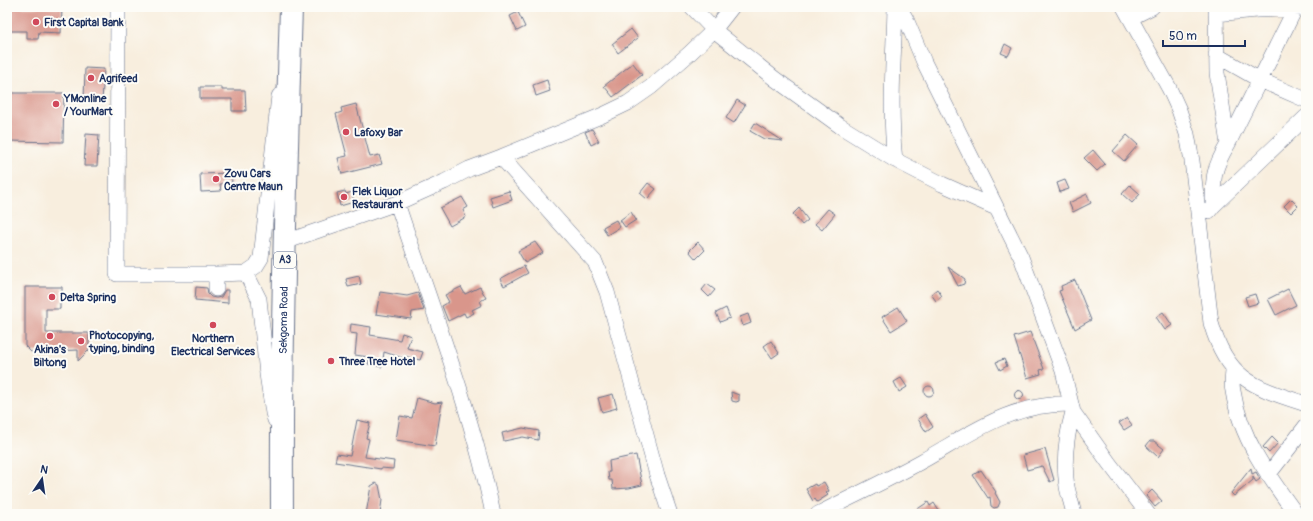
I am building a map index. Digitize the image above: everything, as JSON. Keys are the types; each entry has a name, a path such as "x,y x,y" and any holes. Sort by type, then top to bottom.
{"highway":[{"name":"Sekgoma Road","path":"282,514 285,242 290,7"}],"street":[{"path":"118,7 117,274 216,282 246,273 256,266 260,258 290,7"},
{"path":"692,7 714,30 775,79 834,121 895,160 942,184 996,208"},
{"path":"285,242 397,203 469,169 603,115 628,103 651,87 690,54 714,30 732,7"},
{"path":"895,7 892,124 895,160"},
{"path":"899,7 906,19 924,62 1021,257 1063,371 1072,408 1109,463 1148,514"},
{"path":"1152,7 1127,12 1169,88 1179,110 1187,134 1192,161 1211,323 1215,339 1223,355 1233,369 1241,376 1257,386 1278,395 1306,404"},
{"path":"1228,144 1217,73 1216,10 1299,8"},
{"path":"1213,206 1213,182 1217,161 1228,144 1260,80 1299,8"},
{"path":"1216,55 1260,80 1306,100"},
{"path":"1199,226 1213,206 1306,117"},
{"path":"501,157 595,262 607,292 657,475 670,514"},
{"path":"397,203 458,382 484,473 493,514"},
{"path":"246,273 259,299 273,413 282,441"},
{"path":"1233,369 1232,390 1246,434 1268,475 1296,514"},
{"path":"818,514 921,462 984,425 1011,413 1052,404 1072,408"},
{"path":"1072,408 1067,434 1065,462 1067,486 1074,514"},
{"path":"1268,475 1306,426"}],"building":[{"path":"7,7 62,8 61,33 39,32 38,39 27,39 27,31 7,31"},
{"path":"518,12 525,27 517,31 510,16"},
{"path":"631,29 638,38 618,53 612,44"},
{"path":"1005,44 1012,48 1008,56 1001,53"},
{"path":"633,63 642,75 613,97 604,86"},
{"path":"85,68 104,69 102,102 84,101"},
{"path":"547,80 550,91 536,96 533,85"},
{"path":"200,87 222,87 222,90 245,90 246,111 232,111 232,99 200,99"},
{"path":"7,93 64,93 63,142 7,141"},
{"path":"737,100 745,105 734,123 726,118"},
{"path":"356,104 370,157 379,155 382,164 342,174 338,158 347,156 336,114 342,112 341,108"},
{"path":"755,123 783,141 764,139 750,131"},
{"path":"592,129 599,141 591,145 585,132"},
{"path":"86,134 99,135 97,166 84,166"},
{"path":"1127,135 1138,145 1124,161 1113,151"},
{"path":"1093,150 1105,164 1097,171 1084,158"},
{"name":"Zovu Cars Centre Maun","path":"231,173 232,183 220,184 221,191 201,192 200,174"},
{"path":"1065,180 1069,189 1060,192 1057,183"},
{"path":"648,183 656,189 647,199 640,193"},
{"path":"1130,185 1140,194 1132,203 1122,194"},
{"path":"345,191 346,194 352,192 354,202 340,206 337,193"},
{"path":"509,191 512,200 493,207 490,197"},
{"path":"1087,194 1091,203 1073,212 1069,203"},
{"path":"462,197 468,207 463,210 466,217 450,226 440,208"},
{"path":"1291,199 1298,206 1291,213 1284,206"},
{"path":"799,208 808,220 802,225 793,214"},
{"path":"828,209 835,214 822,230 815,224"},
{"path":"631,212 636,220 625,227 620,220"},
{"path":"616,220 620,227 607,235 603,227"},
{"path":"535,242 543,253 525,263 518,251"},
{"path":"698,242 705,250 696,259 689,251"},
{"path":"524,266 528,273 504,286 500,279"},
{"path":"948,267 965,279 964,284 958,286"},
{"path":"359,276 361,284 348,287 346,279"},
{"path":"1075,280 1091,320 1075,329 1059,291 1062,290 1061,286"},
{"path":"707,284 715,290 709,297 702,290"},
{"path":"25,287 62,287 62,302 60,302 60,309 46,309 46,333 89,333 89,350 78,361 78,350 31,352 25,346"},
{"path":"196,287 207,288 208,294 211,297 216,298 221,297 225,290 228,290 228,303 195,300"},
{"path":"461,287 465,294 480,287 486,298 480,301 482,305 472,310 474,313 466,317 464,313 448,321 442,306 449,302 445,295"},
{"path":"937,289 942,296 936,301 931,294"},
{"path":"1288,289 1296,305 1276,315 1268,299"},
{"path":"380,292 407,296 418,293 424,310 412,312 411,319 376,314"},
{"path":"1255,294 1258,303 1248,306 1245,297"},
{"path":"898,307 907,321 891,331 882,317"},
{"path":"726,308 730,318 720,322 716,313"},
{"path":"1163,312 1172,325 1165,330 1156,317"},
{"path":"748,314 751,323 743,326 740,317"},
{"path":"351,324 371,327 370,335 400,340 402,333 411,336 407,348 423,352 420,360 404,356 403,358 384,352 382,367 368,364 369,357 355,355 357,334 350,333"},
{"path":"1030,332 1044,369 1040,370 1041,374 1027,378 1014,337"},
{"path":"771,341 779,353 772,358 764,346"},
{"path":"1004,359 1007,366 1000,370 996,362"},
{"path":"901,378 907,387 899,392 894,382"},
{"path":"927,386 931,386 934,391 931,396 927,396 924,393 924,389"},
{"path":"1019,390 1024,395 1019,400 1014,395"},
{"path":"731,392 739,395 739,401 732,401"},
{"path":"613,394 617,408 602,412 598,398"},
{"path":"417,398 435,403 442,402 435,446 396,440 400,416 412,418"},
{"path":"925,414 933,427 926,432 918,419"},
{"path":"1127,418 1132,425 1124,430 1119,423"},
{"path":"357,420 370,423 366,438 369,439 365,457 394,461 393,469 381,469 335,462 337,454 350,456"},
{"path":"523,428 539,431 538,440 523,437 504,441 502,433"},
{"path":"1272,437 1278,443 1269,453 1263,447"},
{"path":"1150,441 1154,441 1164,449 1158,457 1146,446"},
{"path":"1045,449 1054,480 1050,482 1042,466 1027,470 1023,455"},
{"path":"636,455 642,485 613,489 612,480 609,480 609,461"},
{"path":"1251,468 1252,474 1256,472 1260,479 1256,482 1253,477 1253,480 1234,496 1231,493"},
{"path":"981,470 996,492 995,493 1000,502 998,507 994,508 991,506 990,497 988,498 973,475"},
{"path":"824,482 829,491 826,493 828,495 817,502 815,499 813,501 806,489 815,484 816,486"},
{"path":"376,483 379,485 382,500 380,514 366,514 371,486"},
{"path":"1152,490 1162,501 1155,507 1146,496"},
{"path":"928,502 930,506 934,503 939,511 936,514 910,514"}],"place":[{"name":"First Capital Bank","path":"36,22"},
{"name":"Agrifeed","path":"91,78"},
{"name":"YMonline / YourMart","path":"56,104"},
{"name":"Lafoxy Bar","path":"346,132"},
{"name":"Zovu Cars Centre Maun","path":"216,179"},
{"name":"Flek Liquor Restaurant","path":"344,197"},
{"name":"Delta Spring","path":"52,297"},
{"name":"Northern Electrical Services","path":"213,325"},
{"name":"Akina's Biltong","path":"50,336"},
{"name":"Photocopying, typing, binding","path":"81,341"},
{"name":"Three Tree Hotel","path":"331,361"}]}
